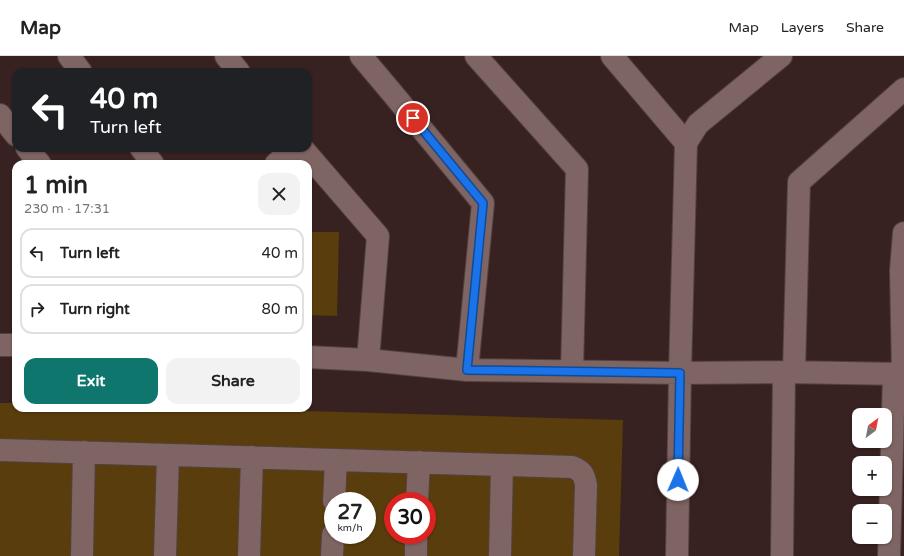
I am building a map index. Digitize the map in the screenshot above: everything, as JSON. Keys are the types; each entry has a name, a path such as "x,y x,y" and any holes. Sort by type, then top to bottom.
{"street":[{"path":"69,56 78,68"},
{"path":"226,56 236,68"},
{"path":"361,56 483,203 467,370"},
{"path":"476,56 577,169 572,371"},
{"path":"612,56 686,143"},
{"path":"677,556 686,143 698,124 781,56"},
{"path":"782,556 789,372 799,182 904,89"},
{"path":"0,115 12,130"},
{"path":"30,152 37,160"},
{"path":"280,160 290,152"},
{"path":"305,152 378,236 368,360"},
{"path":"889,556 900,374 904,233"},
{"path":"0,345 12,345"},
{"path":"312,356 368,360 467,370 900,374"},
{"path":"0,450 572,467 581,472 586,485 584,556"},
{"path":"82,556 84,452"},
{"path":"165,556 168,455"},
{"path":"249,556 252,457"},
{"path":"334,492 336,460"},
{"path":"418,492 419,462"},
{"path":"500,556 502,465"},
{"path":"332,556 333,544"},
{"path":"416,544 416,556"}],"shaded area":[{"path":"312,232 339,232 337,316 312,315"},
{"path":"0,403 12,403 12,412 312,411 623,420 619,556 0,556"}],"route":[{"path":"413,118 483,203 467,370 680,373 678,480"}]}
